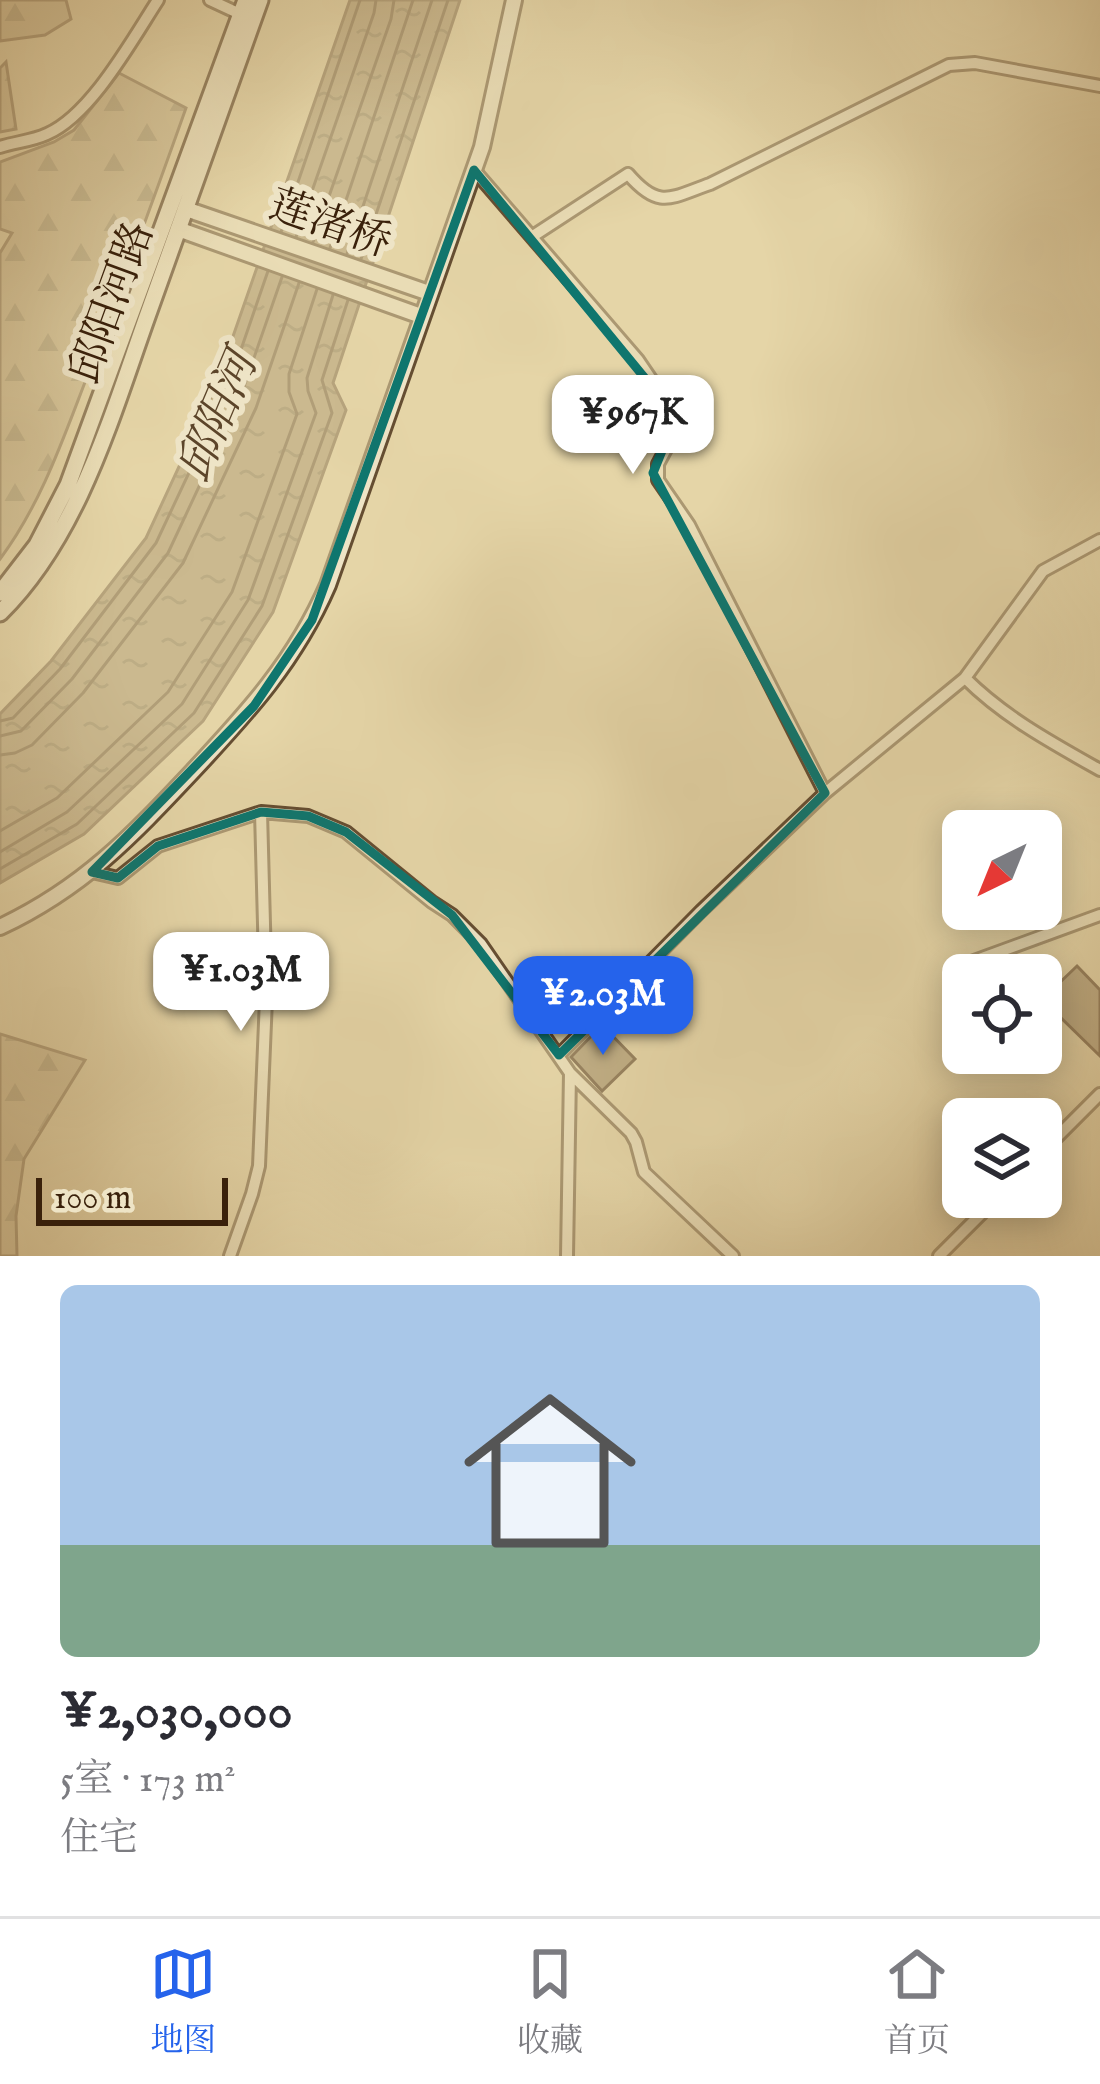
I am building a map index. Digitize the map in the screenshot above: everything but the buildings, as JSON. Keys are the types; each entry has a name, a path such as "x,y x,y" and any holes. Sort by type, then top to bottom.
{"main road":[{"name":"邱阳河路","path":"0,614 45,559 73,509 260,0"},
{"name":"邱阳河路","path":"0,593 37,545 59,506 243,7"}],"street":[{"path":"0,147 44,136 68,121 109,74 158,0"},
{"path":"210,0 243,7"},
{"path":"0,927 44,905 92,872 137,831 254,706 302,638 328,585 474,170 514,0"},
{"path":"533,236 628,175 650,195 676,196 710,184 949,65 974,63 1100,86"},
{"path":"474,170 638,360 676,416 679,425 658,464 658,480 689,525 825,793"},
{"name":"莲渚桥","path":"186,208 429,293"},
{"name":"莲渚桥","path":"178,229 421,316"},
{"path":"559,1055 825,793 965,678 1043,571 1100,540"},
{"path":"965,678 1015,720 1100,770"},
{"path":"92,872 118,878 158,846 261,812 308,816 346,832 482,944 570,1072 631,1132 644,1172 734,1256"},
{"path":"230,1256 259,1166 266,999 261,812"},
{"path":"993,954 1100,915"},
{"path":"567,1256 570,1072"},
{"path":"1062,1132 1100,1094"},
{"path":"939,1256 977,1218"}],"highlighted area":[{"path":"474,170 676,416 653,473 825,793 559,1055 452,915 346,832 308,816 261,812 158,846 118,878 92,872 254,706 312,620"}],"green space":[{"path":"0,0 66,0 71,19 45,35 0,41"},
{"path":"6,62 16,129 0,132 0,68"},
{"path":"119,73 186,108 60,447 28,516 0,559 0,253 12,233 0,229 0,162 74,130"},
{"path":"0,1034 85,1060 24,1159 16,1216 17,1256 0,1256"}],"water":[{"name":"邱阳河","path":"350,0 460,0 333,383 346,410 273,612 203,721 84,834 0,883 0,714 51,661 146,538 214,391"}]}
